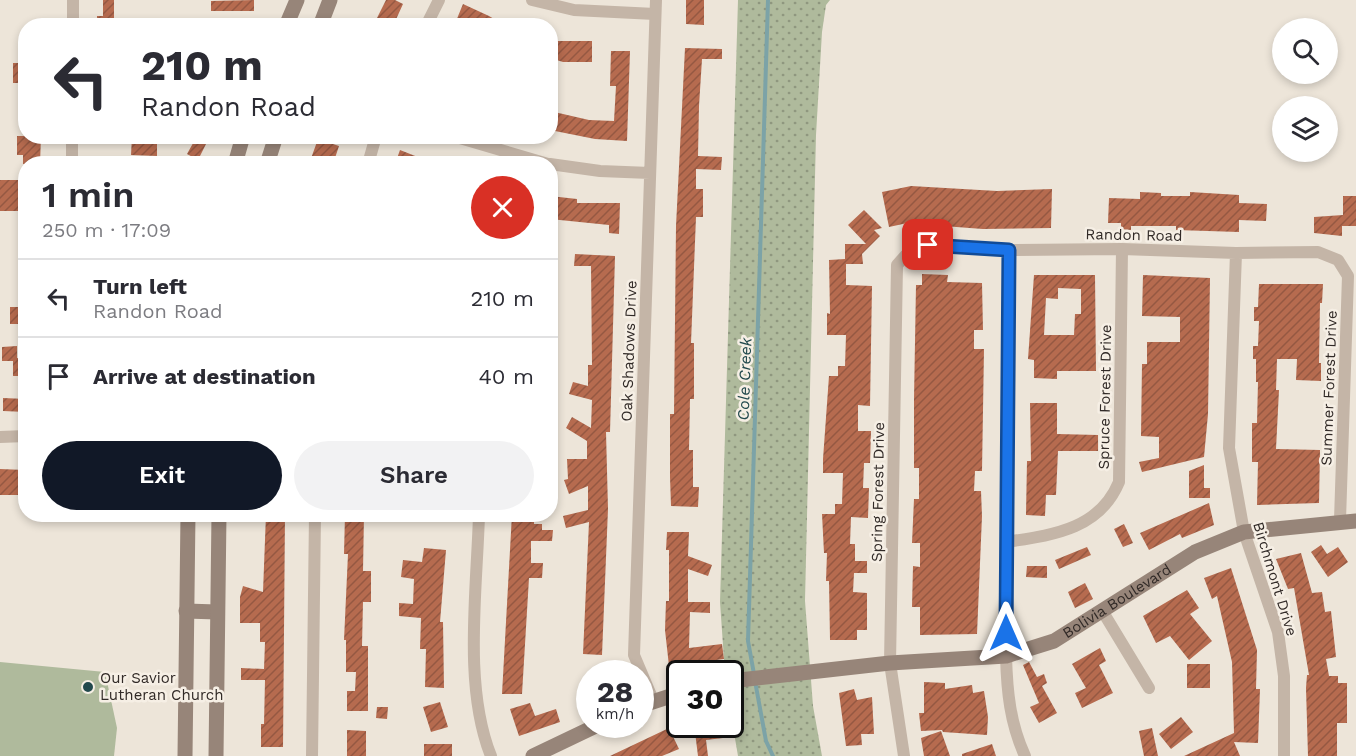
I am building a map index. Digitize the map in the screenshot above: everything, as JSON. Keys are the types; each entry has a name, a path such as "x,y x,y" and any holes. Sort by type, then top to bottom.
{"street":[{"path":"73,0 73,18"},
{"path":"289,18 297,0"},
{"path":"323,18 330,0"},
{"path":"430,18 440,0"},
{"path":"532,0 574,10 655,14"},
{"name":"Oak Shadows Drive","path":"635,660 656,0"},
{"path":"480,144 522,156"},
{"path":"558,165 600,171 650,173"},
{"name":"Randon Road","path":"928,245 1009,250 1318,252 1338,260"},
{"name":"Spring Forest Drive","path":"904,756 890,663 897,265 905,256 928,245"},
{"name":"Spruce Forest Drive","path":"1006,542 1055,534 1086,521 1111,501 1119,482 1122,249"},
{"path":"1009,250 1006,656 1008,697 1014,732 1024,756"},
{"name":"Birchmont Drive","path":"1236,253 1228,448 1244,532 1278,632 1284,676 1284,756"},
{"name":"Summer Forest Drive","path":"1338,260 1348,276 1340,520"},
{"path":"0,437 18,436"},
{"name":"Bolivia Boulevard","path":"744,680 890,663 1006,656 1054,641 1195,552 1244,532 1340,520 1356,521"},
{"path":"185,756 188,522"},
{"path":"216,756 219,522"},
{"path":"312,756 315,522"},
{"path":"479,522 474,679 481,730 491,756"},
{"path":"186,610 217,612"},
{"path":"1103,612 1149,688"},
{"path":"533,756 576,735"}],"green space":[{"path":"738,0 830,0 826,5 822,32 816,135 805,601 813,706 822,756 738,756 735,738 744,738 744,660 724,660 720,602"},
{"path":"0,662 105,672 117,728 114,756 0,756"}],"building":[{"path":"103,0 114,0 114,18 97,18 97,16 103,16"},
{"path":"254,0 254,11 211,11 211,1"},
{"path":"386,0 395,0 403,4 397,18 377,18"},
{"path":"686,0 704,0 704,25 686,24"},
{"path":"463,4 492,18 457,18"},
{"path":"558,41 592,41 592,62 558,60"},
{"path":"685,48 722,49 722,59 702,59 699,106 698,156 722,157 721,170 696,169 696,189 703,189 703,217 696,217 691,343 694,343 694,399 690,399 689,450 693,450 693,487 699,487 698,507 671,506 670,477 670,414 674,414 676,226"},
{"path":"611,51 630,51 627,141 595,139 558,132 558,113 589,120 614,121 616,86 610,86"},
{"path":"13,63 18,63 18,83 13,83"},
{"path":"17,136 18,144 41,144 40,156 17,155"},
{"path":"132,144 157,144 157,156 131,155"},
{"path":"193,144 206,144 200,156 187,154"},
{"path":"316,144 339,146 336,156 312,156"},
{"path":"400,150 415,156 398,156"},
{"path":"0,180 18,180 18,211 0,211"},
{"path":"911,186 997,191 1052,189 1051,228 983,229 943,226 943,222 912,222 889,227 882,192"},
{"path":"1140,192 1161,193 1161,196 1190,196 1190,192 1239,195 1239,203 1267,204 1266,221 1239,220 1239,232 1176,230 1176,226 1131,226 1131,230 1121,229 1121,223 1108,223 1109,198 1140,199"},
{"path":"1343,196 1356,196 1356,226 1342,226 1342,236 1314,233 1314,217 1343,215"},
{"path":"558,197 577,199 577,203 620,203 619,234 609,233 609,225 558,220"},
{"path":"864,210 882,228 874,230 880,236 862,254 863,264 846,264 846,285 872,286 870,406 858,405 858,431 871,431 870,463 864,463 863,488 869,488 868,518 851,517 850,544 855,544 855,561 867,561 867,573 854,573 853,592 867,593 867,630 857,630 857,640 830,640 829,581 826,581 827,553 824,553 822,514 835,514 835,504 842,504 843,473 823,473 823,459 829,376 838,376 838,366 845,366 846,335 827,335 827,313 830,314 829,260 845,259 845,244 866,244 848,225"},
{"path":"575,254 615,256 610,432 606,432 608,509 602,655 583,654 589,522 566,528 563,516 588,510 588,486 569,494 564,480 568,479 567,459 587,459 587,441 566,428 572,417 591,428 592,400 569,394 573,382 588,386 588,365 592,365 591,266 574,266"},
{"path":"922,274 948,275 947,282 982,283 983,330 974,330 974,349 984,349 982,471 975,471 974,491 981,491 982,516 977,634 920,635 920,607 912,607 913,566 920,567 920,543 912,543 914,499 919,499 919,468 914,468 916,285 922,285"},
{"path":"1034,275 1095,275 1096,371 1057,371 1057,379 1034,378 1034,360 1028,359","holes":["1058,288 1081,289 1081,314 1075,314 1074,335 1044,335 1046,298 1058,299"]},
{"path":"1143,275 1210,278 1208,414 1204,457 1142,472 1139,462 1159,458 1159,437 1141,436 1142,364 1147,364 1147,342 1180,342 1180,317 1142,316"},
{"path":"1259,284 1323,284 1322,303 1320,303 1321,381 1296,380 1297,359 1277,359 1276,390 1279,390 1276,449 1320,450 1319,503 1257,505 1258,462 1252,462 1252,423 1257,423 1258,382 1256,382 1256,359 1253,359 1253,346 1258,346 1259,321 1254,321 1254,307 1258,307"},
{"path":"10,307 18,307 18,324 10,324"},
{"path":"17,346 18,376 13,376 13,361 2,361 2,347"},
{"path":"3,398 18,399 18,412 3,411"},
{"path":"1030,403 1057,403 1057,434 1098,435 1098,451 1058,451 1056,495 1046,495 1045,516 1026,515 1027,461 1031,461"},
{"path":"1204,465 1204,488 1210,488 1210,498 1189,498 1189,471"},
{"path":"0,469 18,470 18,495 0,495"},
{"path":"1209,503 1214,525 1182,538 1180,534 1149,550 1140,533"},
{"path":"266,522 285,522 283,747 261,747 265,680 241,680 241,668 264,669 265,642 260,642 260,623 240,623 240,597 243,586 263,592"},
{"path":"345,522 364,522 363,571 371,571 371,602 363,602 362,646 368,646 368,711 347,711 347,691 355,691 356,672 346,672 346,640 344,640 348,554 344,554"},
{"path":"512,522 534,522 534,524 542,524 542,530 553,530 552,541 531,541 531,563 543,563 542,578 529,578 522,694 502,694"},
{"path":"1124,524 1133,543 1123,547 1114,529"},
{"path":"667,532 689,532 688,556 712,565 708,576 688,569 688,602 710,602 710,613 690,612 689,648 722,644 724,659 668,660 665,630 666,601 669,601 669,550 666,550"},
{"path":"1321,545 1327,554 1338,547 1348,562 1328,577 1311,552"},
{"path":"1087,547 1091,555 1059,569 1055,560"},
{"path":"424,548 446,550 440,622 443,622 444,688 425,687 426,649 420,649 421,618 399,616 399,603 413,604 414,579 401,577 403,560 422,562"},
{"path":"1301,553 1312,593 1322,592 1325,612 1331,611 1336,657 1326,659 1329,676 1338,676 1338,683 1347,683 1347,723 1337,723 1337,756 1308,756 1306,688 1307,675 1309,675 1294,588 1288,589 1276,559"},
{"path":"1027,566 1047,566 1047,578 1026,577"},
{"path":"1231,568 1257,650 1256,689 1260,689 1258,743 1234,742 1240,756 1184,756 1234,733 1232,662 1217,596 1212,599 1204,578"},
{"path":"1085,583 1093,599 1075,608 1068,592"},
{"path":"1187,590 1199,608 1190,614 1212,641 1189,660 1170,636 1156,643 1143,616"},
{"path":"1100,648 1106,661 1099,665 1113,693 1082,708 1075,693 1086,688 1072,664"},
{"path":"1029,662 1037,677 1044,674 1047,683 1042,686 1057,713 1039,723 1030,707 1039,703 1023,665"},
{"path":"1187,664 1210,664 1210,688 1187,688"},
{"path":"924,682 945,683 945,689 972,685 973,693 984,691 988,717 987,735 943,732 942,730 921,731 919,713 924,713"},
{"path":"854,689 857,700 872,697 874,734 861,734 862,745 846,746 839,693"},
{"path":"440,702 448,727 431,732 423,707"},
{"path":"530,703 535,716 556,709 560,722 519,736 510,709"},
{"path":"377,707 388,707 387,719 376,718"},
{"path":"1181,717 1193,732 1171,749 1159,734"},
{"path":"1152,728 1158,756 1144,756 1139,731"},
{"path":"666,729 666,738 674,738 679,749 662,756 610,756 648,738 654,738 654,735"},
{"path":"347,730 366,731 366,756 347,756"},
{"path":"941,731 950,756 924,756 921,738"},
{"path":"696,738 723,738 706,740 708,756 698,756"},
{"path":"424,744 452,744 452,756 424,756"},
{"path":"992,744 996,756 962,756 962,754"}],"waterway":[{"name":"Cole Creek","path":"754,674 748,641 768,0"},
{"name":"Cole Creek","path":"755,681 766,741 773,756"}],"place":[{"name":"Our Savior Lutheran Church","path":"88,687"}],"route":[{"path":"928,245 1009,250 1006,633"}]}
